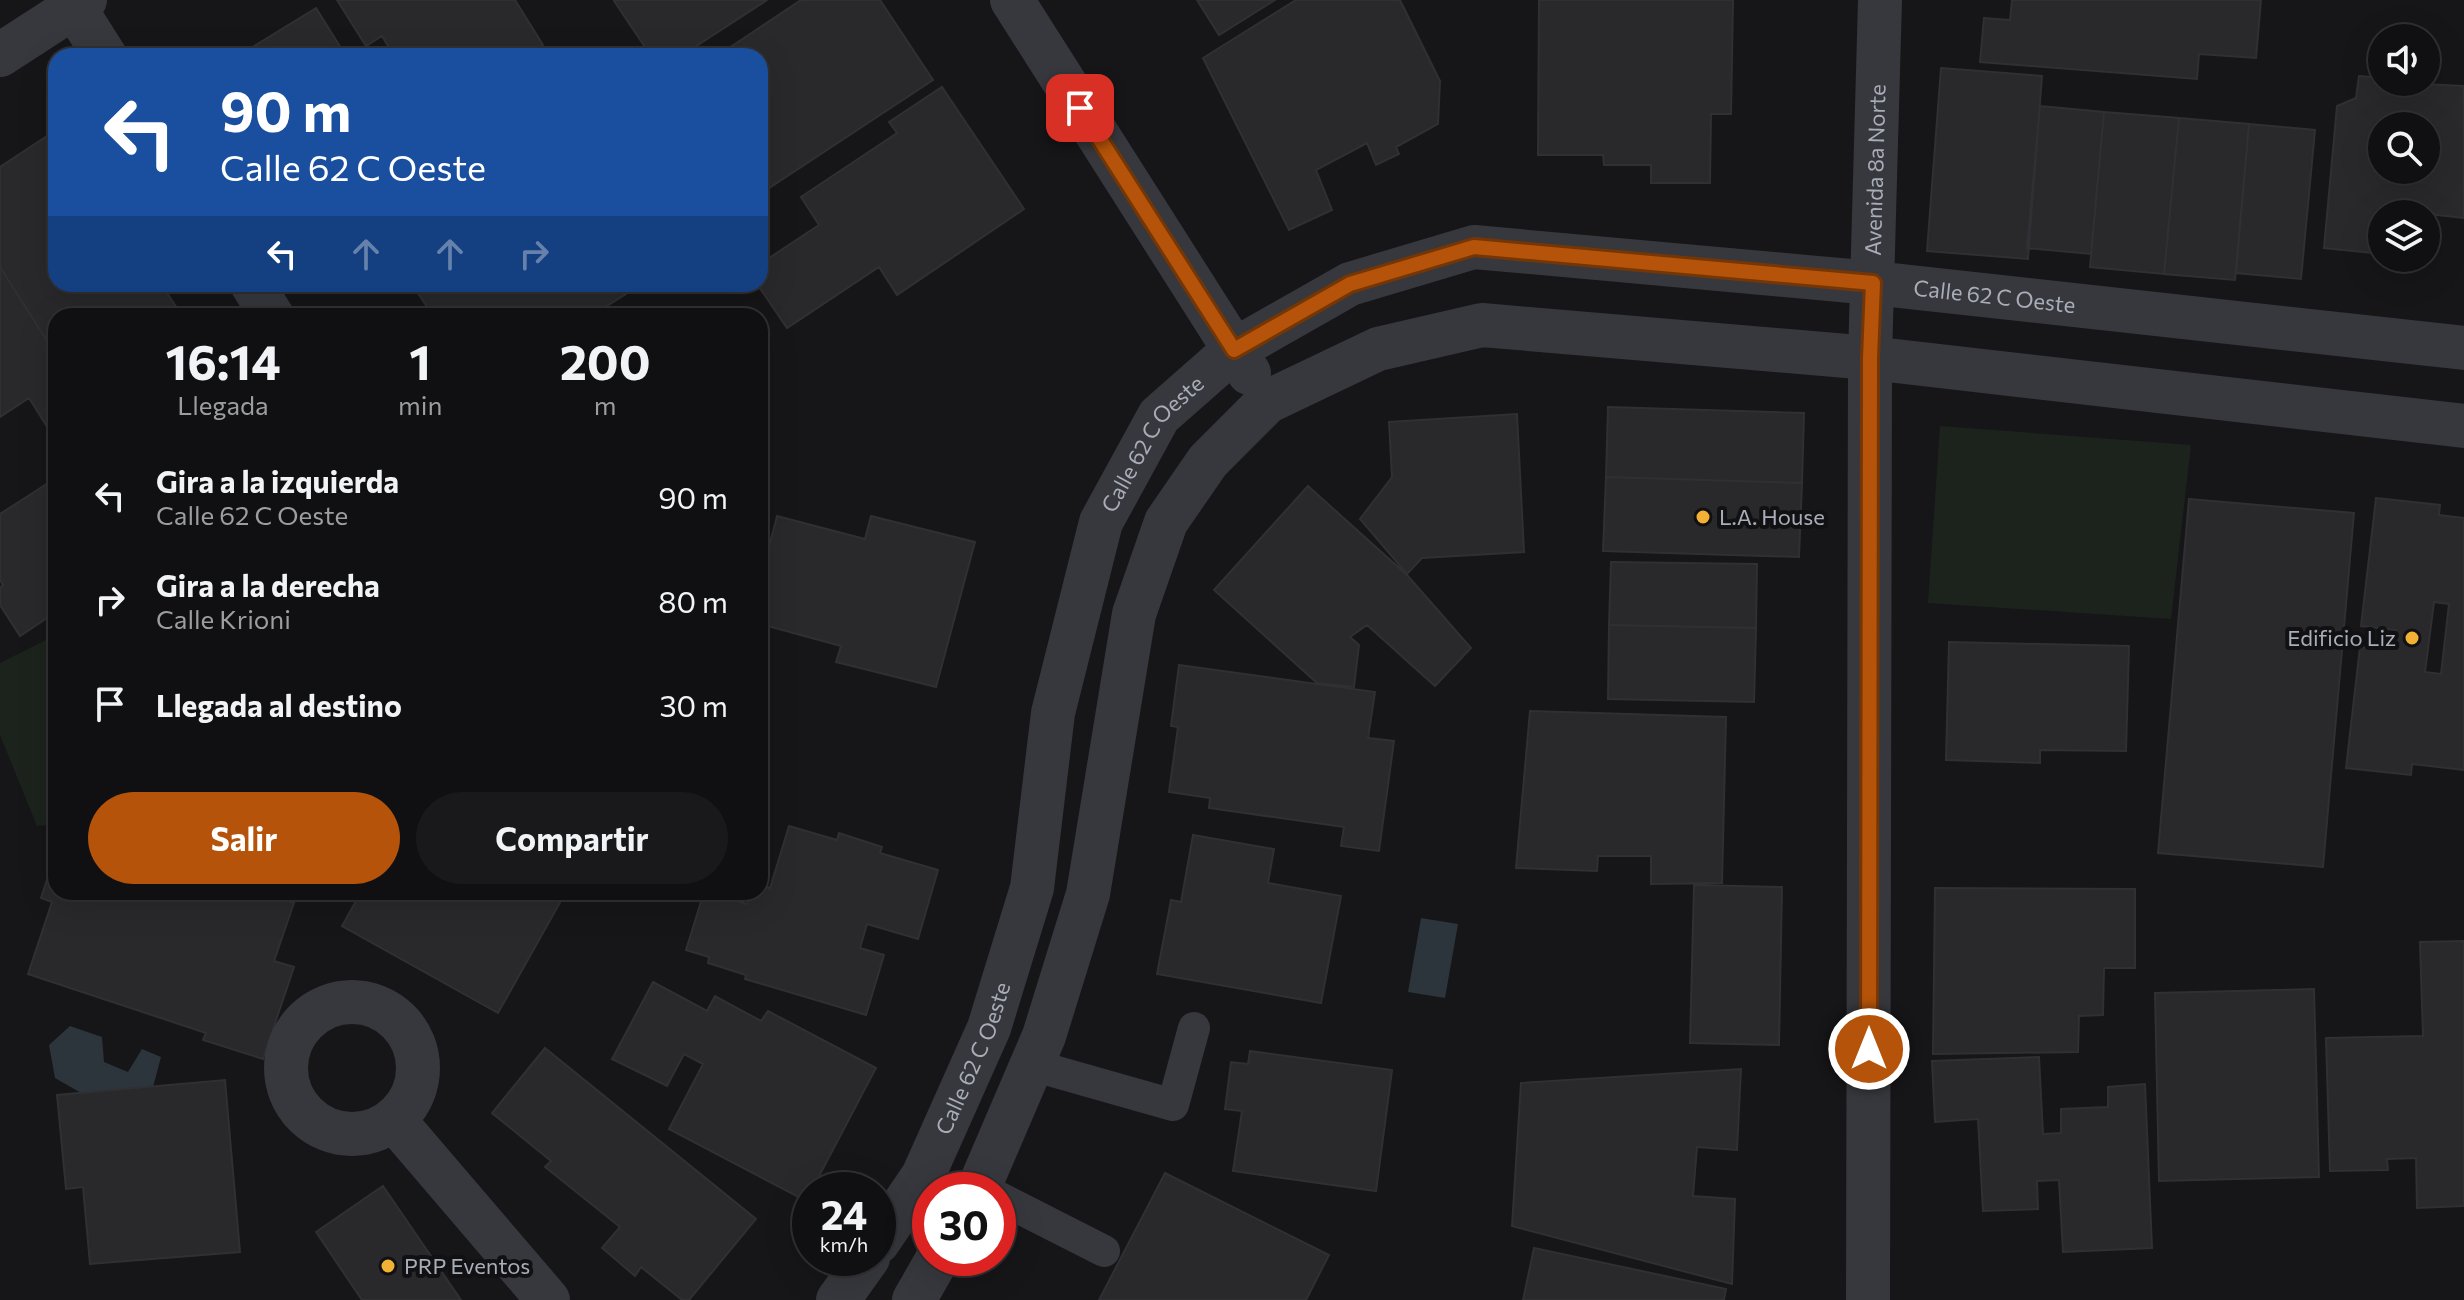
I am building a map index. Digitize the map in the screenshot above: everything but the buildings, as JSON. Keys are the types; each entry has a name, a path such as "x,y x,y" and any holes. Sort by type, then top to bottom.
{"street":[{"path":"1012,0 1267,402"},
{"name":"Avenida 8a Norte","path":"1868,1300 1870,358 1880,0"},
{"path":"0,55 80,4 101,48"},
{"name":"Calle 62 C Oeste","path":"896,1216 923,1176 989,1028 1032,888 1053,713 1101,522 1159,416 1234,350 1350,284 1474,247 1873,283 2464,348"},
{"path":"992,1172 1044,1036 1088,894 1134,614 1166,522 1208,461 1267,402 1378,349 1482,325 1870,358 2464,426"},
{"path":"394,1120 548,1300"},
{"path":"838,1300 855,1276"},
{"path":"914,1300 928,1276"}],"lane":[{"path":"1032,1065 1173,1105 1194,1028"},
{"path":"1016,1207 1104,1251"}],"shaded area":[{"path":"1940,426 2191,445 2171,619 1928,603"},
{"path":"48,639 48,825 37,826 0,735 0,663"},
{"path":"1421,918 1458,924 1445,998 1408,992"},
{"path":"70,1026 102,1037 104,1062 128,1072 142,1049 161,1057 153,1087 83,1094 55,1078 49,1045"}],"place":[{"name":"L.A. House","path":"1703,517"},
{"name":"Edificio Liz","path":"2412,638"},
{"name":"PRP Eventos","path":"388,1266"}],"route":[{"path":"1080,108 1234,350 1350,284 1474,247 1873,283 1870,358 1869,1049"}]}
